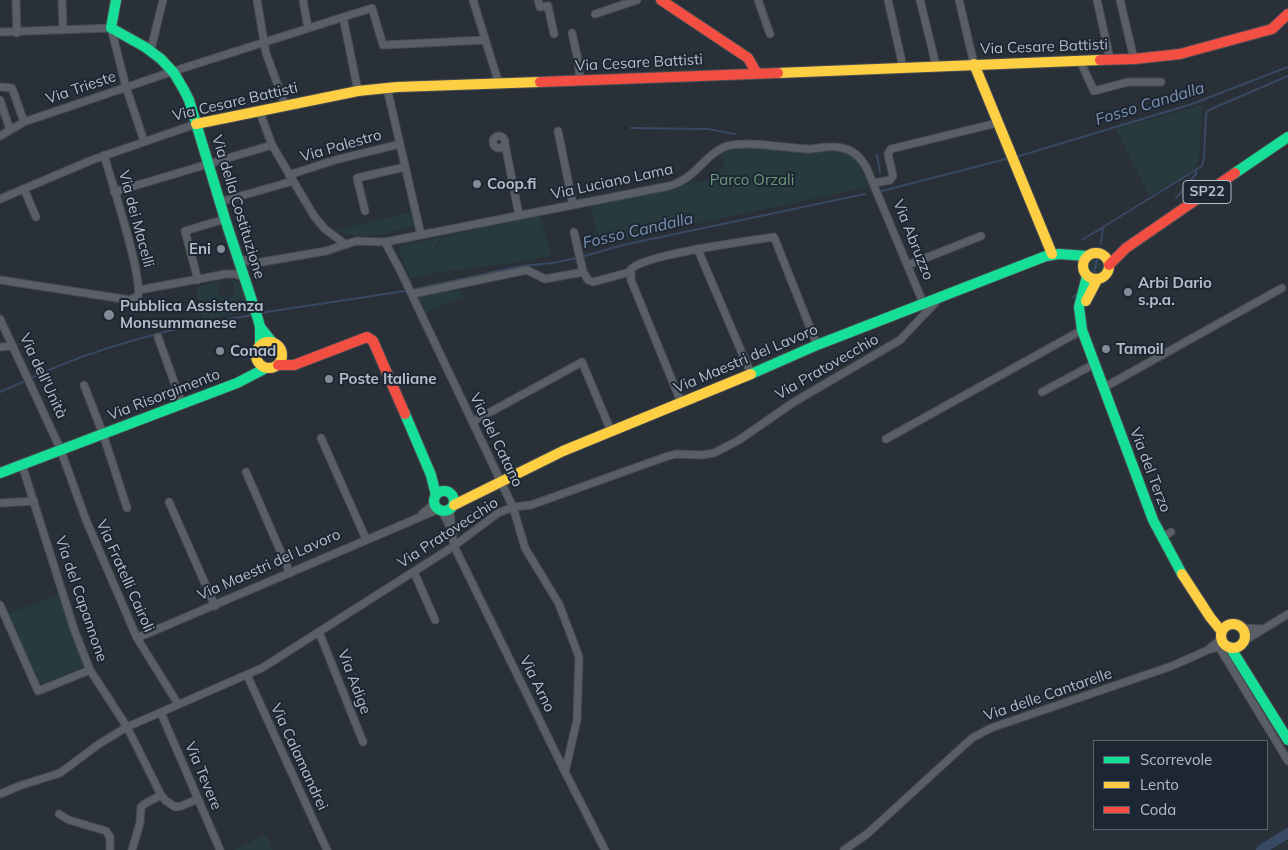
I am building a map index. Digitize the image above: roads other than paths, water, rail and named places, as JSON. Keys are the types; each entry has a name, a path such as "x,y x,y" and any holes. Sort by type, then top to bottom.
{"street":[{"path":"16,0 17,33"},
{"path":"62,0 63,30"},
{"path":"116,0 111,28 126,87 144,141"},
{"path":"151,49 163,0"},
{"path":"257,0 264,42 285,105"},
{"path":"303,0 308,28"},
{"path":"473,0 500,84"},
{"path":"538,0 540,7 548,6 554,34"},
{"path":"595,14 637,0"},
{"path":"661,0 748,58 754,65 756,72"},
{"path":"758,0 770,34"},
{"path":"888,0 903,67"},
{"path":"920,0 936,65"},
{"path":"959,0 974,64 1052,254 1087,256 1096,253 1107,260"},
{"path":"1097,0 1110,59"},
{"path":"1120,0 1134,59"},
{"name":"Via Trieste","path":"0,136 24,122 174,71 372,8 383,45 485,40"},
{"name":"Via Cesare Battisti","path":"0,199 104,155 196,124 358,91 387,88 756,72 1134,59 1180,54 1260,33 1272,29 1288,14"},
{"path":"343,17 358,91"},
{"path":"0,32 17,33 111,28"},
{"name":"Via della Costituzione","path":"111,28 151,49 174,71 185,91 257,318 266,336 277,346"},
{"path":"572,33 580,81"},
{"path":"1080,61 1094,91 1128,82 1161,82"},
{"path":"0,87 12,88 24,122"},
{"name":"Via Palestro","path":"387,88 421,234"},
{"path":"0,100 10,130"},
{"path":"259,110 272,145 314,216 325,229 345,244"},
{"path":"875,185 890,180 893,176 888,154 891,149 998,123"},
{"path":"558,131 573,205"},
{"name":"SP22","path":"1089,274 1105,276 1109,269 1107,260 1288,137"},
{"name":"Via Palestro","path":"291,178 335,160 400,144"},
{"path":"505,144 519,215"},
{"name":"Via Luciano Lama","path":"385,242 674,185 692,175 719,150 734,144 812,149 841,147 863,160 875,185"},
{"path":"114,192 272,145"},
{"name":"Via dei Macelli","path":"104,155 135,264 139,290"},
{"path":"365,210 357,178 405,167"},
{"path":"220,202 291,178"},
{"name":"Via Abruzzo","path":"875,185 924,305"},
{"path":"24,189 36,217"},
{"path":"198,280 185,231 225,219"},
{"path":"574,232 582,270 588,280 593,282 630,272"},
{"path":"908,266 981,236"},
{"path":"231,237 230,244 244,278"},
{"path":"681,402 631,280 630,272 634,266 643,262 774,237 817,345"},
{"path":"239,259 256,263 326,251 356,241 385,242"},
{"name":"Via del Catano","path":"385,242 412,294 513,507 525,548 559,604 579,657 577,720 565,772"},
{"path":"698,250 751,374"},
{"name":"Via Maestri del Lavoro","path":"137,638 413,520 444,502 474,494 563,451 817,345 1052,254"},
{"path":"886,440 1081,326 1089,274 1083,261 1087,256"},
{"path":"1034,260 1058,259 1071,261 1089,274"},
{"path":"244,278 256,263"},
{"path":"412,294 527,270 545,279 582,270"},
{"path":"0,280 130,300 138,296 139,290 231,273 244,278"},
{"path":"1103,388 1282,288"},
{"name":"Via Pratovecchio","path":"0,794 60,773 99,744 128,727 247,675 320,632 414,572 454,546 498,513 513,507 531,505 668,456 714,453 739,440 794,402 905,336 938,299"},
{"name":"Via della Costituzione","path":"257,318 260,346"},
{"name":"Via dell'Unità","path":"0,319 60,448"},
{"name":"Via del Terzo","path":"1081,326 1139,486 1161,538 1206,612 1229,640"},
{"path":"158,337 182,404"},
{"name":"Via Risorgimento","path":"2,472 22,466 60,448 100,435 237,383 266,368 273,368 278,365 294,365 322,353 367,338 373,341 444,502"},
{"path":"260,346 264,343 277,346 282,358 278,365"},
{"path":"0,347 13,346"},
{"name":"Via Risorgimento","path":"237,383 256,357 260,346"},
{"name":"Via Risorgimento","path":"277,346 298,358 322,353"},
{"path":"256,357 260,366 266,368"},
{"path":"472,422 582,362 611,431"},
{"path":"1042,392 1094,364"},
{"path":"84,385 127,508"},
{"path":"321,438 366,540"},
{"path":"2,472 60,448"},
{"name":"Via Fratelli Cairoli","path":"60,448 86,520 137,638 178,704"},
{"name":"Via del Capannone","path":"22,466 75,632 90,670 128,727 161,795"},
{"path":"246,472 290,573"},
{"path":"0,503 34,501"},
{"path":"170,502 215,606"},
{"name":"Via Arno","path":"444,502 454,546 605,850"},
{"path":"1161,538 1171,532"},
{"path":"414,572 435,620"},
{"path":"0,605 3,622 38,690 90,670"},
{"name":"Via delle Cantarelle","path":"844,850 868,834 972,738 991,728 1172,666 1229,640 1262,629 1288,614"},
{"path":"1229,640 1244,633 1242,628 1262,629"},
{"name":"Via Adige","path":"320,632 362,742"},
{"path":"1229,640 1241,671 1288,761"},
{"path":"1229,640 1241,671 1288,740"},
{"name":"Via Calamandrei","path":"247,675 327,850"},
{"name":"Via Tevere","path":"161,712 220,850"},
{"path":"132,850 140,823 141,807 146,803 161,795 175,807 198,799"},
{"path":"58,814 69,820 106,831 110,837 110,850"}],"waterway":[{"name":"Fosso Candalla","path":"1016,157 1192,104 1288,67"},
{"path":"1082,240 1202,166 1206,113 1209,110 1288,76"},
{"path":"631,128 708,129 735,134"},
{"path":"877,155 880,172"},
{"name":"Fosso Candalla","path":"882,191 1006,159"},
{"path":"1176,198 1196,174 1196,171"},
{"name":"Fosso Candalla","path":"581,257 623,245 865,194"},
{"path":"1101,244 1103,227"},
{"name":"Fosso Candalla","path":"415,289 522,266 577,258"},
{"path":"1094,274 1097,259"},
{"name":"Fosso Candalla","path":"260,313 405,291"},
{"path":"1073,297 1078,293"},
{"name":"Fosso Candalla","path":"33,377 86,355 141,338 196,325 253,315"},
{"name":"Fosso Candalla","path":"0,392 23,382"},
{"path":"1261,850 1288,833"}],"place":[{"name":"Coop.fi","path":"477,184"},
{"name":"Eni","path":"221,249"},
{"name":"Arbi Dario s.p.a.","path":"1128,292"},
{"name":"Pubblica Assistenza Monsummanese","path":"109,315"},
{"name":"Tamoil","path":"1106,349"},
{"name":"Conad","path":"220,351"},
{"name":"Poste Italiane","path":"329,379"}],"park label":[{"name":"Parco Orzali","path":"752,180"}]}
